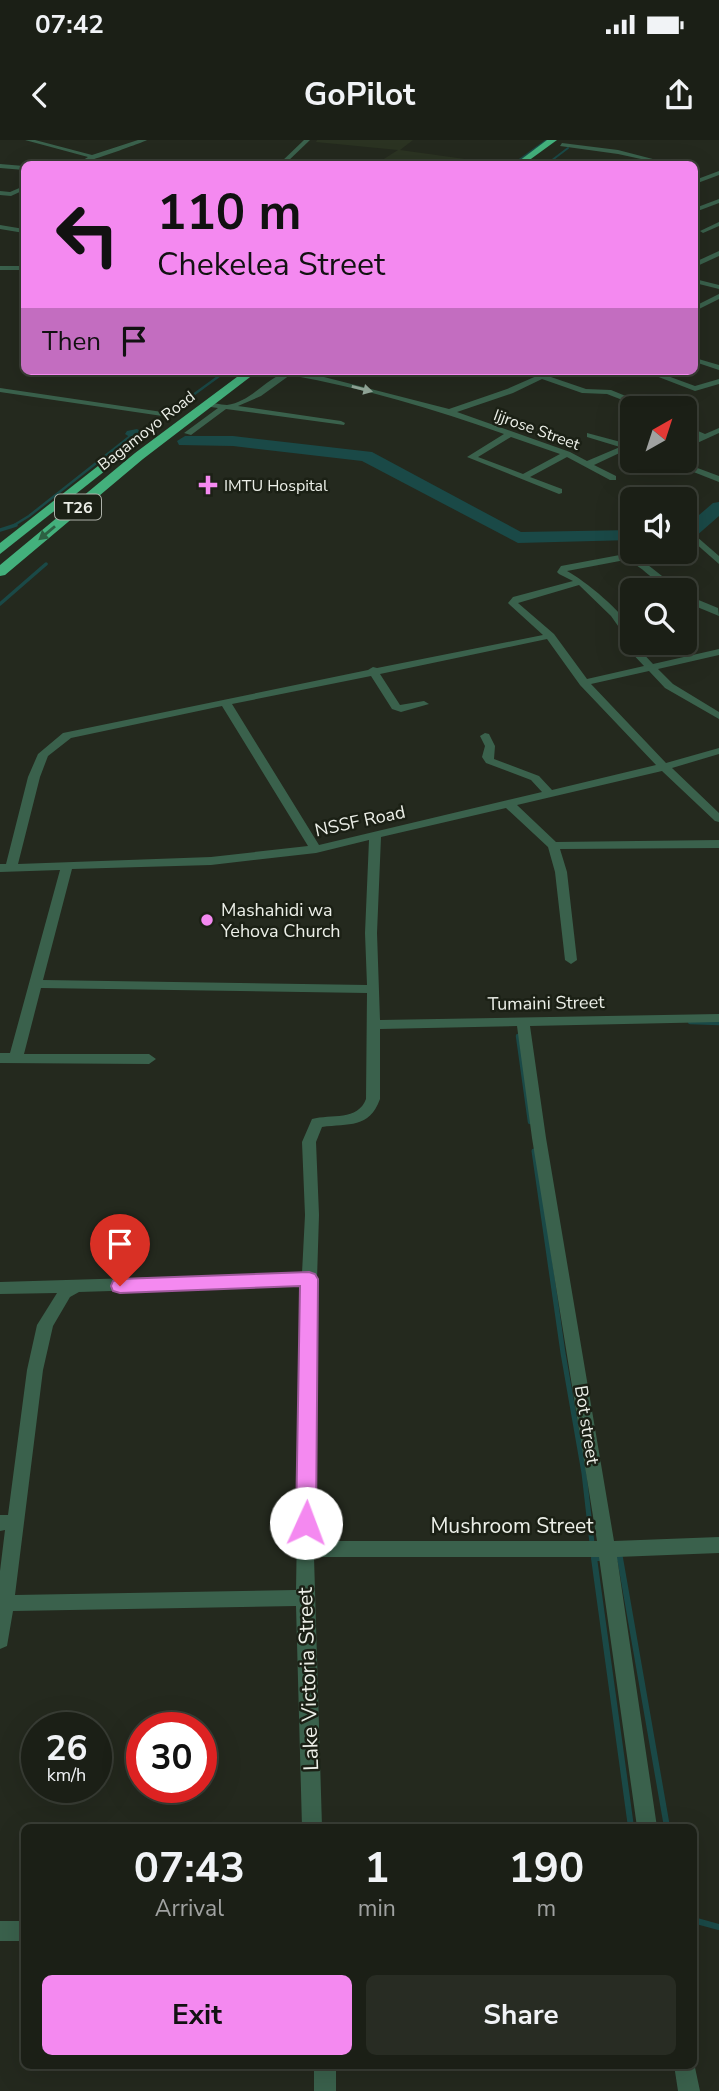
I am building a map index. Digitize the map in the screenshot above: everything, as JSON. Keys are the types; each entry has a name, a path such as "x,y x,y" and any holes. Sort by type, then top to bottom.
{"highway":[{"path":"525,161 561,142"},
{"path":"539,161 561,142"},
{"name":"Bagamoyo Road","path":"209,386 227,375"},
{"name":"Bagamoyo Road","path":"0,550 152,435 207,404 247,375"},
{"name":"Bagamoyo Road","path":"0,572 152,435 174,411"}],"street":[{"path":"28,140 93,158"},
{"path":"86,161 144,140"},
{"path":"285,161 307,140"},
{"path":"561,142 656,161"},
{"path":"0,166 21,168"},
{"path":"698,171 716,174"},
{"path":"698,182 716,174"},
{"path":"15,183 21,185"},
{"path":"0,193 11,194 21,188"},
{"path":"698,208 719,201"},
{"path":"698,209 709,211"},
{"path":"703,231 719,224"},
{"path":"0,227 21,230"},
{"path":"698,264 719,253"},
{"path":"698,254 711,257"},
{"path":"0,268 21,268"},
{"path":"698,282 719,287"},
{"path":"698,307 719,296"},
{"path":"708,302 719,305"},
{"path":"698,361 719,368"},
{"name":"Ijjrose Street","path":"227,407 258,394 283,375"},
{"name":"Ijjrose Street","path":"304,375 449,412 568,454 613,478"},
{"path":"449,412 546,375"},
{"path":"654,375 695,389 719,381"},
{"path":"542,377 585,391 608,392 620,396"},
{"path":"0,390 174,411"},
{"path":"207,404 341,423"},
{"path":"188,433 227,407"},
{"path":"697,440 719,430"},
{"path":"697,433 705,436"},
{"path":"510,434 471,457 559,491"},
{"path":"590,435 620,445"},
{"path":"586,464 620,452"},
{"path":"524,477 568,454"},
{"path":"697,471 719,479"},
{"path":"697,540 719,561"},
{"path":"659,578 636,560 625,557 564,568 562,572 581,582 614,614 628,633 632,648 649,667 681,695 719,716"},
{"path":"581,582 514,601 550,636 584,684 664,767 719,819"},
{"path":"697,603 711,606 719,613"},
{"path":"6,868 34,777 43,754 55,742 88,729 226,704 373,670 550,636"},
{"path":"584,684 719,652"},
{"path":"373,670 396,707 401,709 424,704"},
{"path":"226,704 316,849"},
{"path":"485,736 490,746 487,757 490,761 535,778 549,793"},
{"name":"NSSF Road","path":"6,868 211,861 316,849 664,767 719,751"},
{"path":"509,804 553,846 561,872 571,960"},
{"path":"0,1288 309,1279 312,1215 309,1142 312,1130 317,1123 351,1119 371,1110 373,1099 374,989 371,933 375,837"},
{"path":"553,846 719,844"},
{"path":"16,1058 66,867"},
{"path":"35,984 374,989"},
{"name":"Tumaini Street","path":"373,1025 719,1018"},
{"name":"Bot street","path":"523,1024 607,1549 647,1824"},
{"path":"0,1058 149,1059"},
{"name":"Lake Victoria Street","path":"309,1279 305,1598 312,1824"},
{"path":"0,1640 8,1523 45,1325 65,1293 76,1286"},
{"name":"Mushroom Street","path":"306,1549 607,1549 719,1545"},
{"path":"4,1603 305,1598"},
{"path":"0,1931 21,1931"},
{"path":"325,2069 325,2091"},
{"path":"686,2069 689,2091"}],"shaded area":[{"path":"413,140 400,150 479,161 381,161 398,150 316,142"}],"waterway":[{"path":"518,161 547,140"},
{"path":"551,161 568,148"},
{"path":"167,414 221,375"},
{"path":"12,526 133,434"},
{"path":"185,441 233,441 366,456 518,538 620,535"},
{"path":"697,526 719,507"},
{"path":"0,530 12,526"},
{"path":"0,604 46,564"},
{"path":"690,1022 719,1023"},
{"path":"518,1036 530,1122"},
{"path":"534,1151 563,1353 584,1473 592,1543"},
{"path":"594,1558 602,1558 594,1559 594,1558"},
{"path":"620,1559 614,1558 620,1558 666,1824"},
{"path":"594,1559 631,1824"},
{"path":"697,1921 719,1927"}],"place":[{"name":"IMTU Hospital","path":"208,485"},
{"name":"Mashahidi wa Yehova Church","path":"207,920"}],"route":[{"path":"120,1286 309,1279 306,1523"}]}
